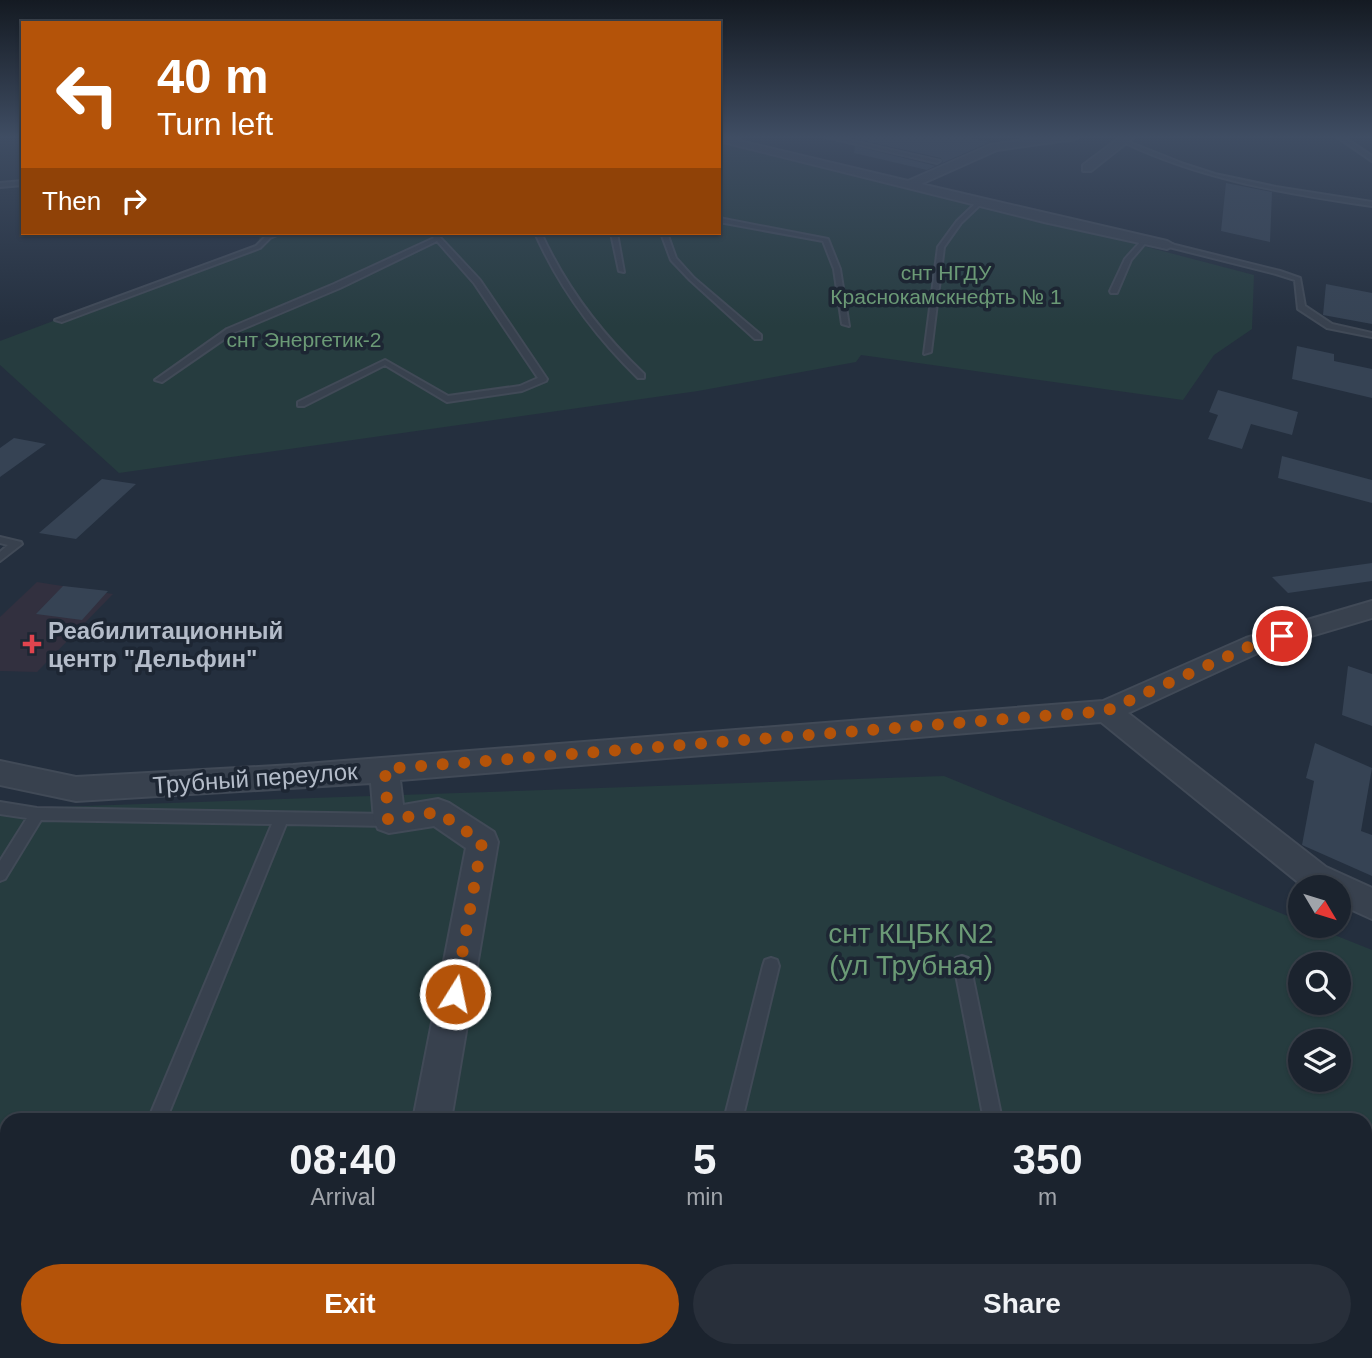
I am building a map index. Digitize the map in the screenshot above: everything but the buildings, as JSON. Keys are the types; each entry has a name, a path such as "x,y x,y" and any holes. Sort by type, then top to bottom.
{"street":[{"path":"970,199 1167,245"},
{"name":"Трубный переулок","path":"0,773 76,789 385,769 1106,711 1255,644 1372,609"},
{"path":"1106,711 1312,875"},
{"path":"385,769 388,820 438,812 482,842 433,1113"},
{"path":"1351,894 1372,904"}],"lane":[{"path":"1342,199 1372,204"},
{"path":"927,352 941,247 959,222 980,202"},
{"path":"721,219 826,240 837,269 846,324"},
{"path":"59,320 258,247 274,235"},
{"path":"540,235 552,267 585,319 608,346 641,376"},
{"path":"614,235 622,271"},
{"path":"665,235 673,258 682,269 758,337"},
{"path":"159,380 230,331 337,286 436,236 477,282 543,379 522,388 447,399 385,362 301,404"},
{"path":"1114,291 1128,259 1145,240"},
{"path":"1167,245 1298,279 1301,307 1330,326 1372,335"},
{"path":"0,540 17,544 0,556"},
{"path":"0,808 37,814 388,820"},
{"path":"0,874 37,814"},
{"path":"160,1113 282,817"},
{"path":"961,964 992,1113"},
{"path":"735,1113 771,966"}],"shaded area":[{"name":"Реабилитационный центр \"Дельфин\"","path":"37,582 113,594 37,672 0,671 0,617"}],"green space":[{"name":"снт Энергетик-2","path":"721,199 953,199 1254,275 1252,329 1214,355 1183,400 861,355 856,362 698,391 119,473 0,365 0,341 258,244 260,235 721,235"},
{"name":"снт КЦБК N2 (ул Трубная)","path":"944,776 1288,916 1288,938 1342,938 1372,950 1372,1113 0,1113 0,800 28,808"}],"place":[{"name":"Реабилитационный центр \"Дельфин\"","path":"32,644"}],"route":[{"path":"455,994 482,842 438,812 388,820 385,769 1106,711 1255,644 1282,636"}],"park label":[{"name":"снт НГДУ Краснокамскнефть № 1","path":"946,284"}]}
